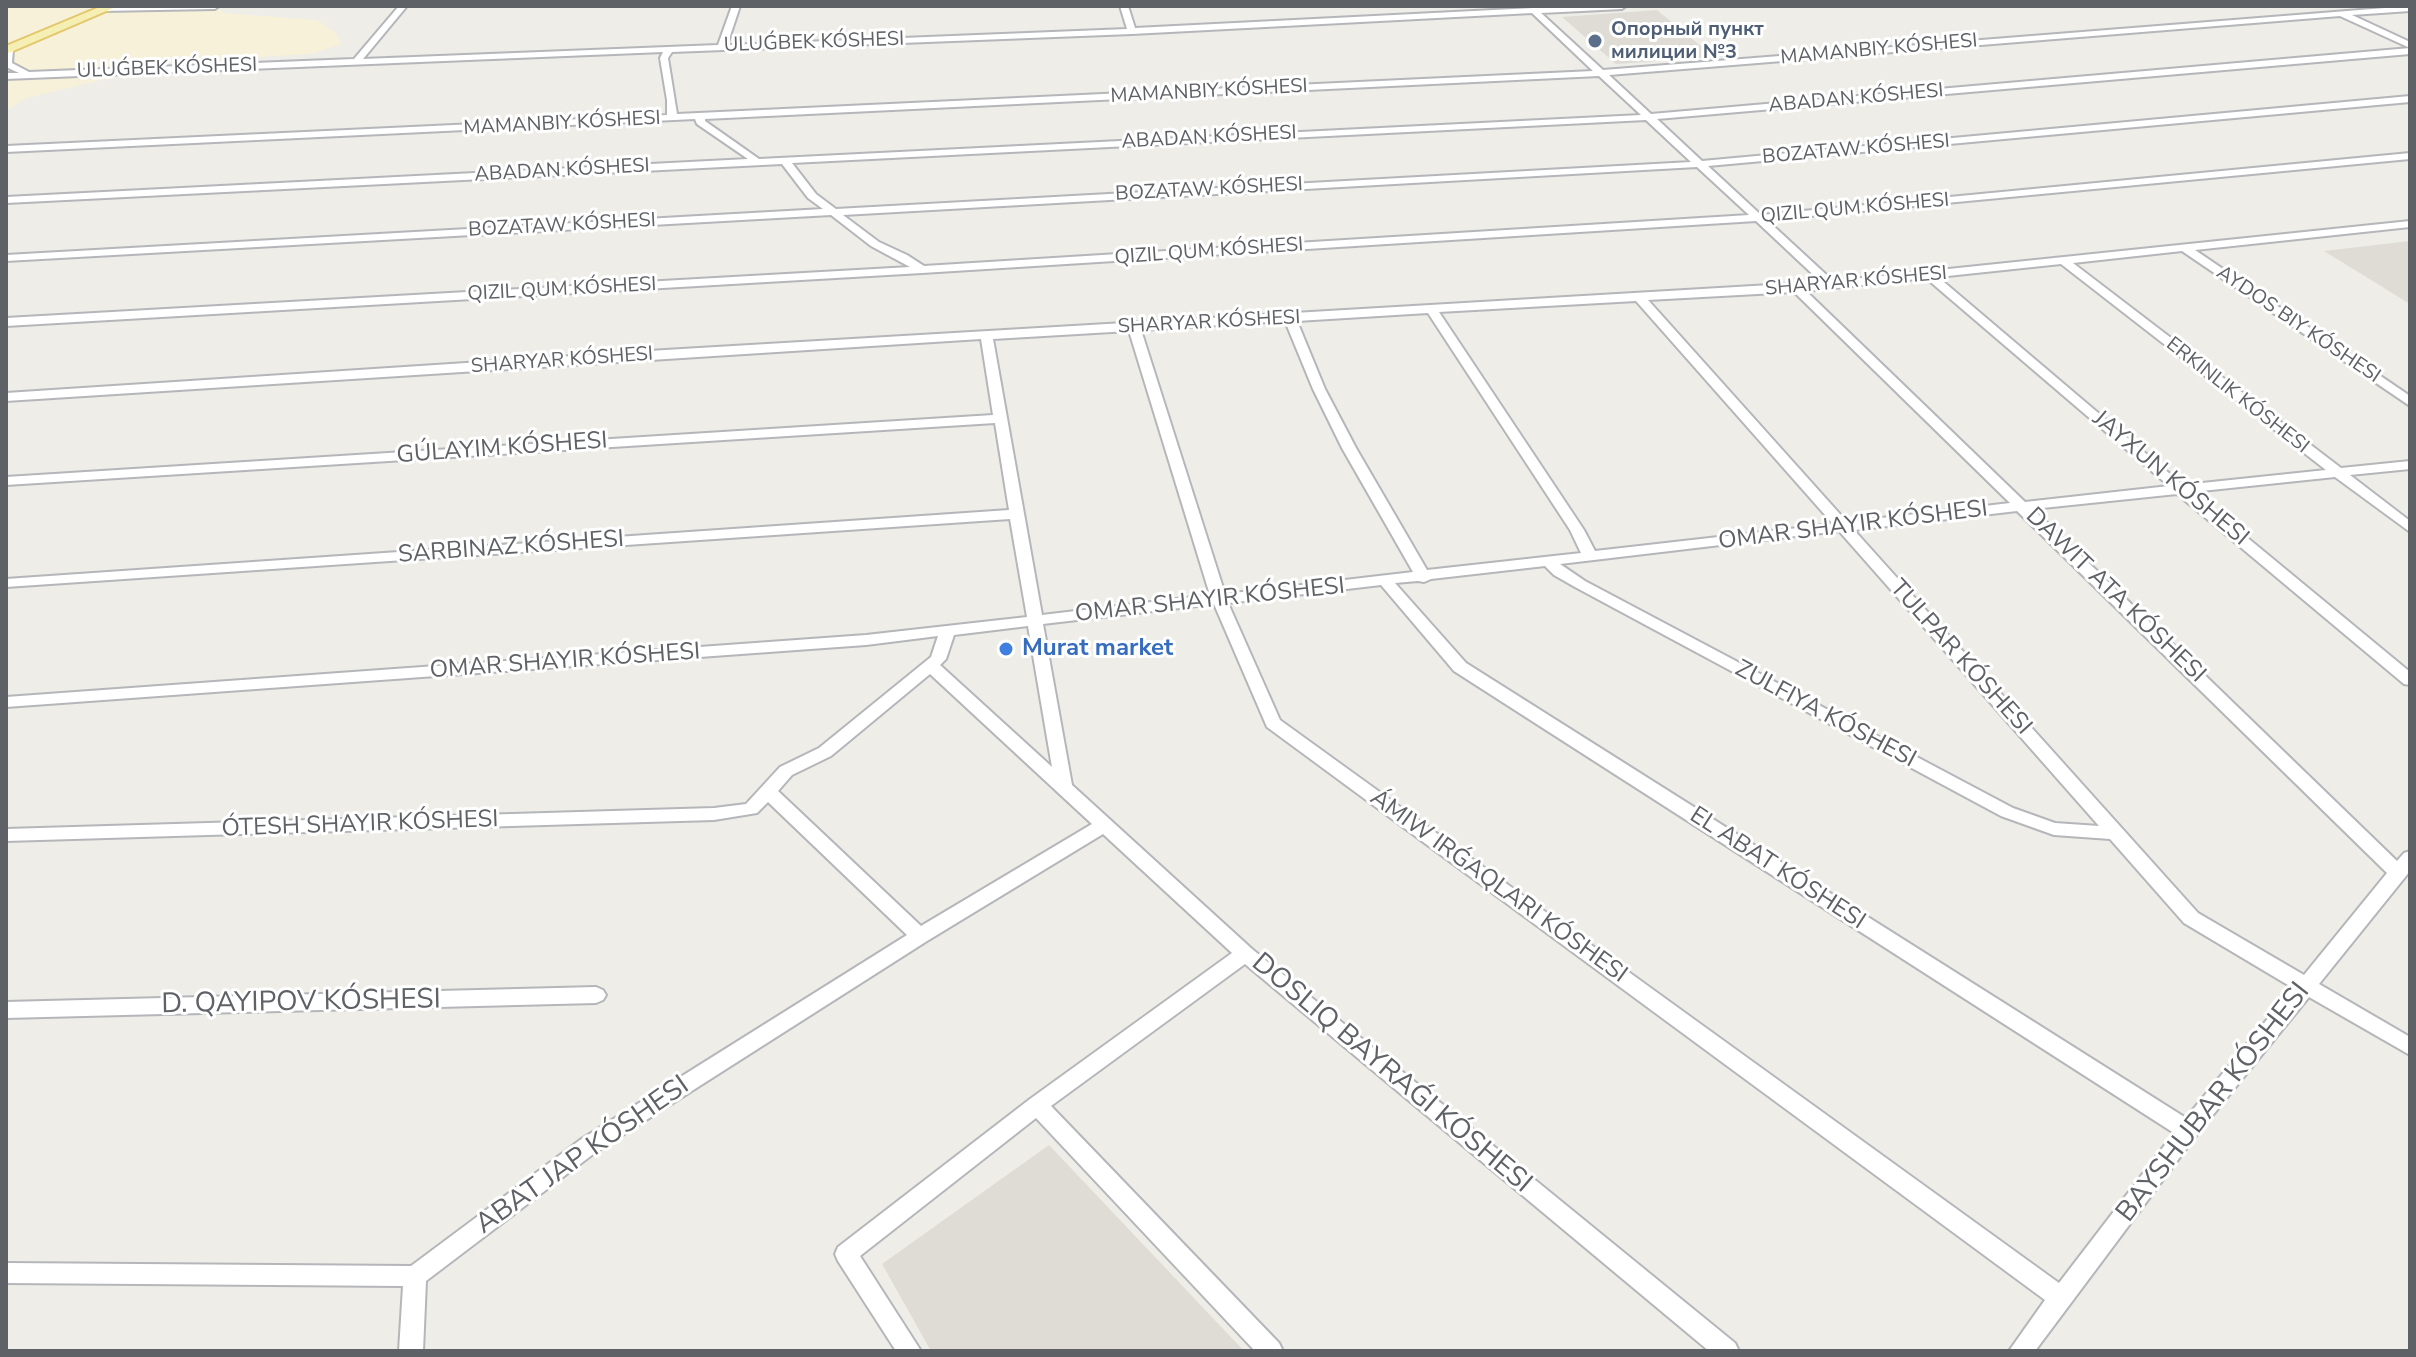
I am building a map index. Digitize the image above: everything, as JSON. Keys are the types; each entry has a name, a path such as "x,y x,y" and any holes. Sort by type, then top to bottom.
{"main road":[{"path":"8,49 108,8"}],"street":[{"path":"108,8 215,6"},
{"path":"357,61 403,6"},
{"path":"722,47 736,6"},
{"path":"1124,6 1132,31"},
{"name":"ULUǴBEK KÓSHESI","path":"6,76 1132,31 1536,13 1622,6"},
{"path":"2325,6 2410,48"},
{"name":"MAMANBIY KÓSHESI","path":"6,149 1602,73 2410,8"},
{"path":"1536,13 1832,286"},
{"name":"ABADAN KÓSHESI","path":"6,200 1649,117 2410,48"},
{"path":"8,49 7,64 31,74"},
{"path":"669,49 664,58 672,118"},
{"name":"BOZATAW KÓSHESI","path":"6,258 1701,164 2410,99"},
{"path":"700,117 700,122 755,160"},
{"path":"6,322 1759,218 2410,156"},
{"path":"784,159 812,196 875,244 922,270"},
{"name":"SHARYAR KÓSHESI","path":"6,397 986,335 1832,286 2410,224"},
{"name":"AYDOS BIY KÓSHESI","path":"2186,249 2410,402"},
{"name":"ERKINLIK KÓSHESI","path":"2065,262 2410,528"},
{"name":"JAYXUN KÓSHESI","path":"1931,277 2410,680"},
{"path":"1797,288 2022,506 2403,865"},
{"name":"TULPAR KÓSHESI","path":"1640,298 2191,918 2410,1047"},
{"path":"1432,310 1577,530 1590,556"},
{"path":"1290,318 1319,389 1349,448 1424,578"},
{"path":"1134,327 1219,599 1273,723 2062,1299"},
{"path":"986,335 1064,789"},
{"path":"6,481 999,419"},
{"path":"6,702 850,642 1424,578 2022,506 2410,465"},
{"name":"SARBINAZ KÓSHESI","path":"6,583 1016,514"},
{"name":"ZULFIYA KÓSHESI","path":"1549,561 1559,572 1580,584 2007,812 2054,829 2115,833"},
{"name":"EL ABAT KÓSHESI","path":"1386,582 1460,667 2188,1131"},
{"path":"6,835 714,814 751,809 786,771 825,752 938,659 948,631"},
{"path":"930,665 1245,954 1727,1351"},
{"path":"767,791 920,936"},
{"name":"ABAT JAP KÓSHESI","path":"415,1276 588,1146 920,936 1103,826"},
{"name":"BAYSHUBAR KÓSHESI","path":"2021,1351 2188,1131 2403,865"},
{"path":"909,1351 846,1254 1037,1105 1245,954"},
{"path":"6,1010 596,995"},
{"path":"1037,1105 1271,1351"},
{"path":"6,1273 415,1276 411,1351"}],"shaded area":[{"path":"1657,10 1714,57 1616,64 1562,17"},
{"path":"2410,241 2410,304 2324,251"},
{"path":"1049,1145 1244,1351 931,1351 882,1264"}],"sand":[{"path":"6,6 218,6 223,13 317,20 337,34 341,44 311,54 174,62 24,99 6,111"}],"place":[{"name":"Опорный пункт милиции №3","path":"1595,41"},
{"name":"Murat market","path":"1006,649"}]}
